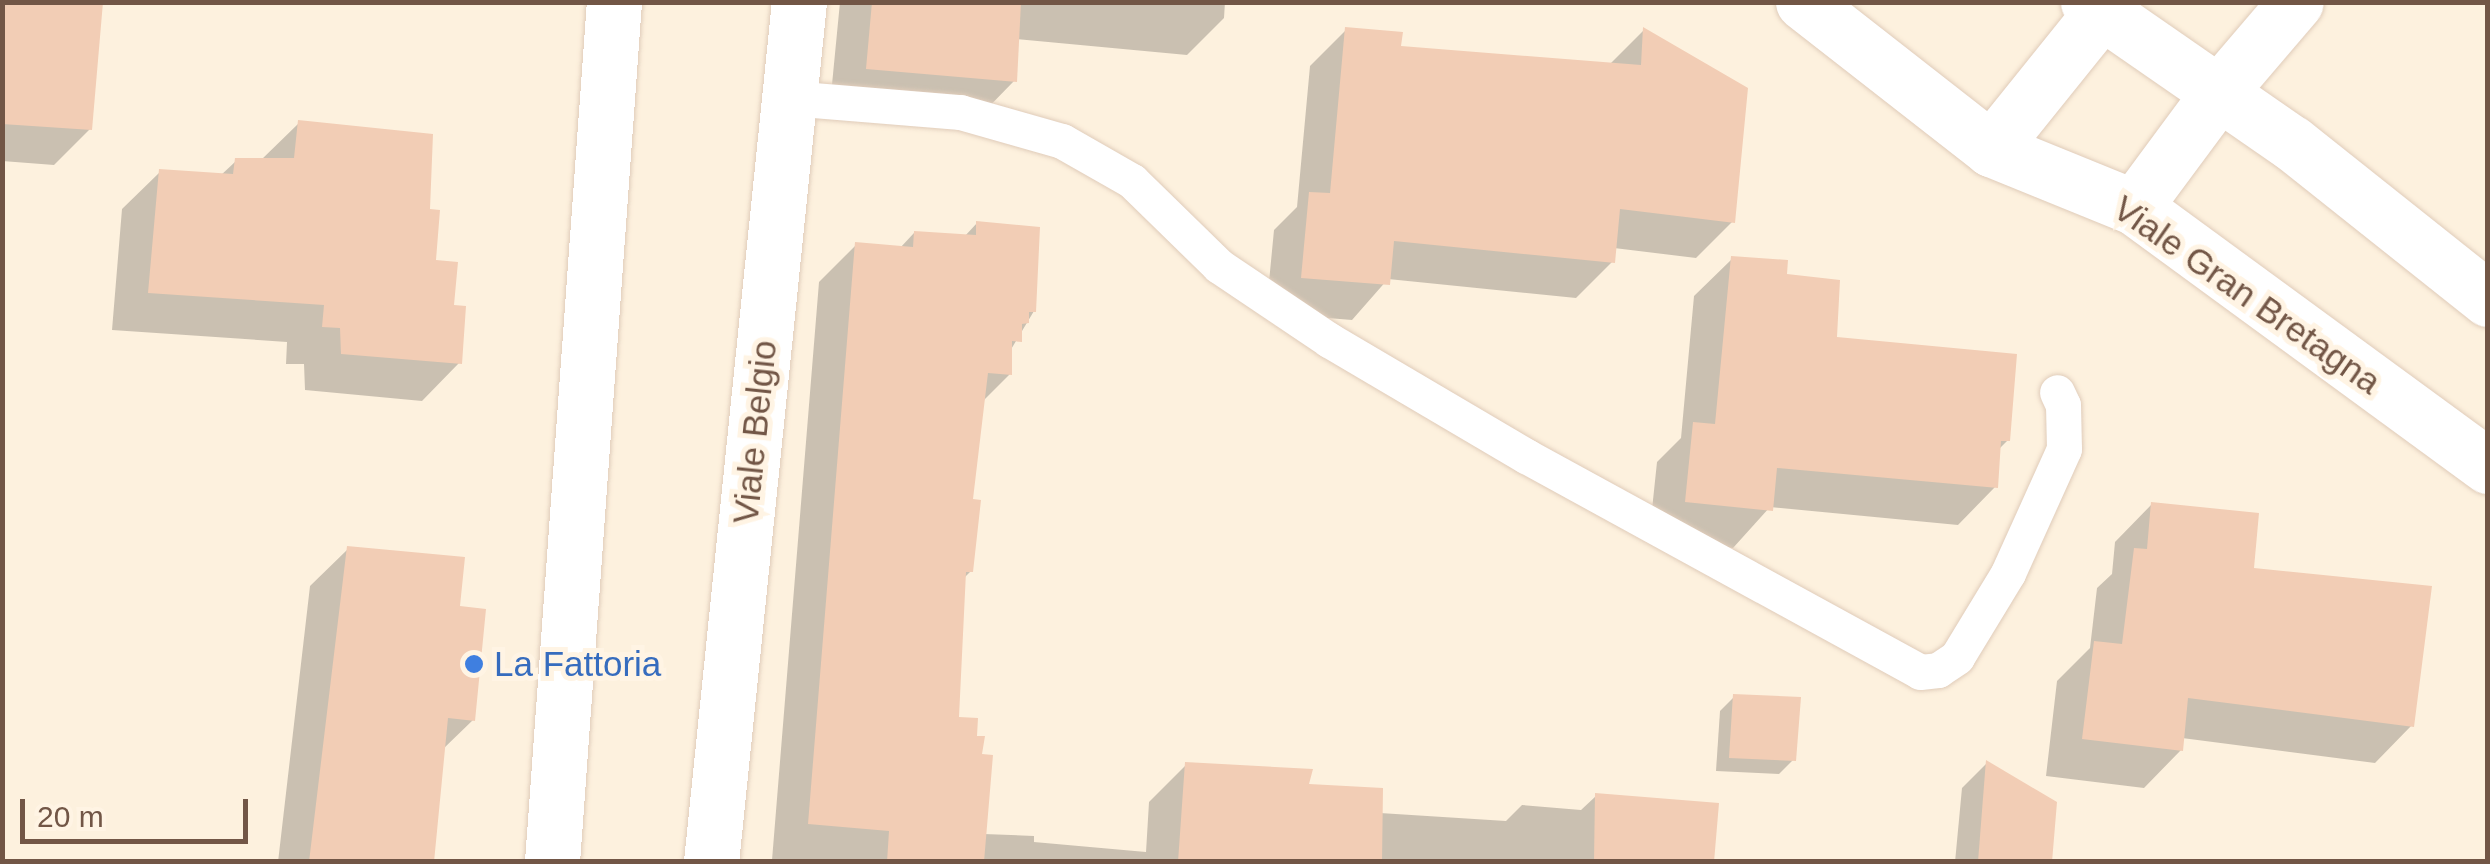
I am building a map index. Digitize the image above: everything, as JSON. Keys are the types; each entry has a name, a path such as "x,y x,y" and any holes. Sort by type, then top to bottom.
{"street":[{"path":"552,862 614,2"},
{"name":"Viale Belgio","path":"711,862 799,2"},
{"name":"Viale Gran Bretagna","path":"1804,2 1991,149 2134,208 2488,466"},
{"path":"2134,208 2219,92 2296,2"},
{"path":"1991,149 2099,5 2292,142 2488,299"}],"lane":[{"path":"789,98 960,112 1062,141 1132,181 1219,266 1329,340 1526,456 1920,672 1938,670 1957,658 2008,573 2064,448 2063,405 2057,392"}],"building":[{"path":"2,2 103,2 92,130 2,124"},
{"path":"872,2 1021,2 1017,82 866,69"},
{"path":"1345,27 1403,32 1401,46 1641,65 1643,27 1748,88 1735,223 1620,209 1615,263 1394,241 1390,285 1301,278 1309,192 1330,193"},
{"path":"298,120 433,134 430,209 440,210 436,260 458,262 454,305 466,306 462,364 341,354 340,328 322,327 324,305 148,293 159,169 233,174 235,158 294,158"},
{"path":"976,221 1040,227 1036,312 1029,312 1029,323 1022,324 1022,342 1012,341 1012,375 988,373 973,499 981,500 973,572 966,572 959,717 978,718 977,736 985,736 982,754 993,755 984,862 887,862 889,831 808,824 855,242 913,247 914,231 976,235"},
{"path":"1731,256 1788,260 1787,274 1840,280 1837,337 2017,354 2010,441 2001,441 1998,488 1777,468 1773,511 1685,502 1693,422 1715,424"},
{"path":"2151,502 2259,513 2254,568 2432,586 2414,727 2188,698 2183,751 2082,739 2094,641 2122,644 2134,548 2147,549"},
{"path":"347,546 465,557 460,606 486,609 475,721 448,718 434,862 309,862"},
{"path":"1733,694 1801,697 1796,761 1729,758"},
{"path":"1986,760 2057,802 2052,862 1978,862"},
{"path":"1185,762 1313,769 1309,784 1383,788 1382,862 1178,862"},
{"path":"1595,793 1719,803 1714,862 1594,862"}],"place":[{"name":"La Fattoria","path":"474,664"}]}
